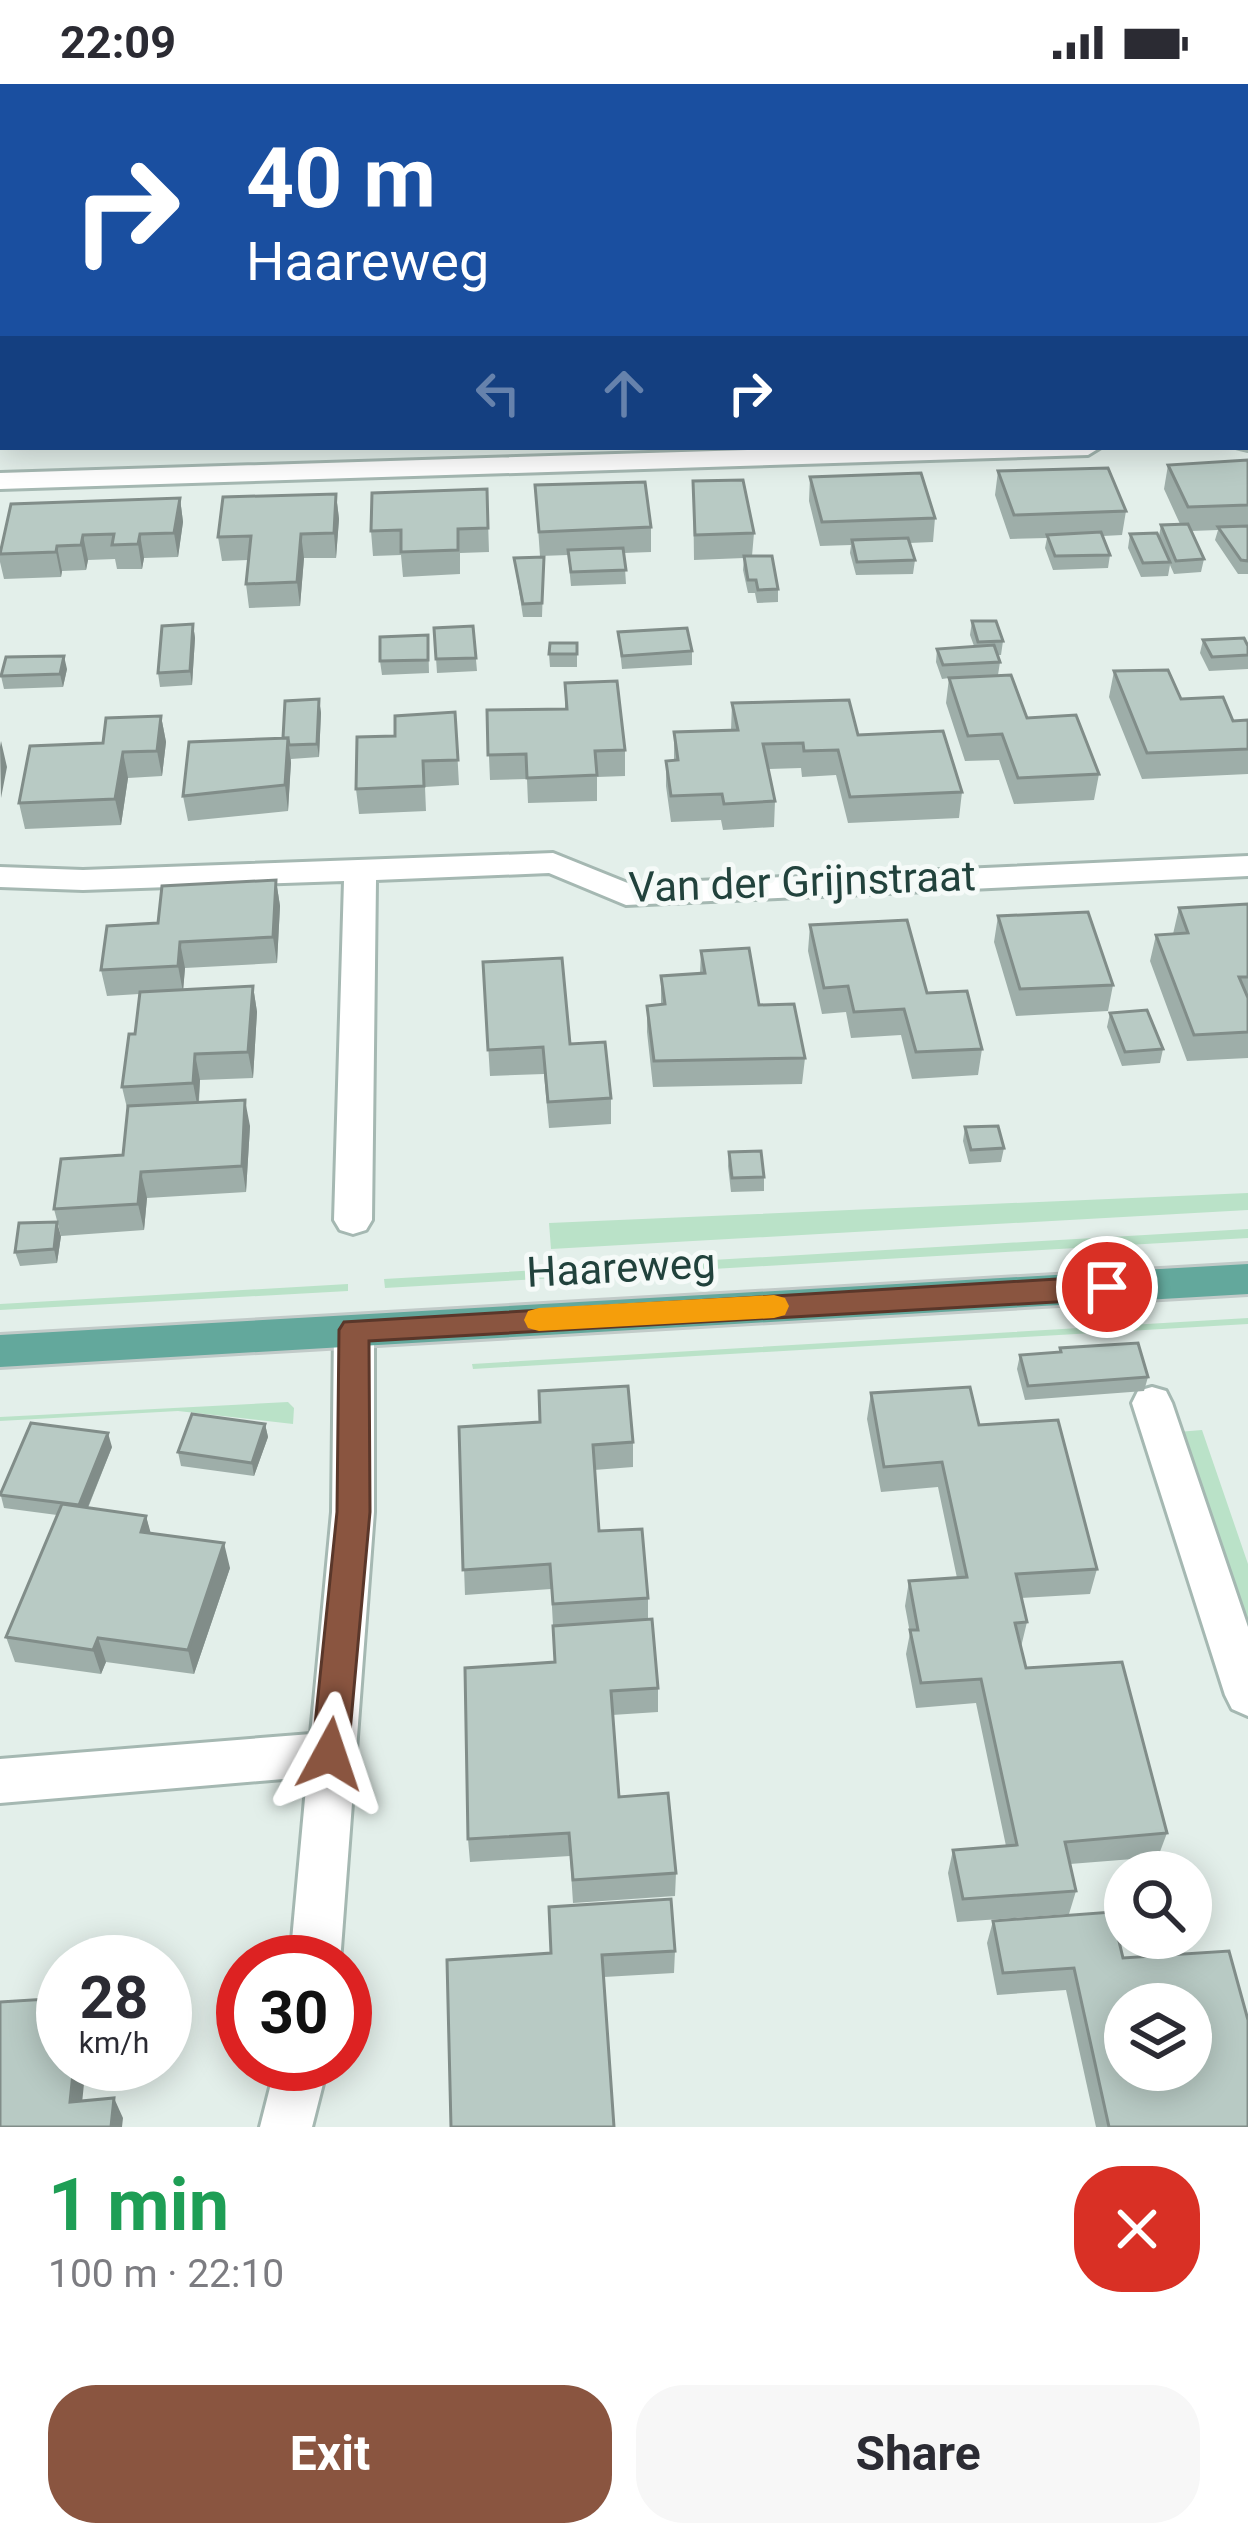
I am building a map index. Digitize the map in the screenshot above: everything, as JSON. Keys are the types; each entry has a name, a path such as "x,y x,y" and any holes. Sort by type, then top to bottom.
{"main road":[{"name":"Haareweg","path":"0,1351 1248,1279"}],"street":[{"path":"0,481 212,460 878,450"},
{"name":"Van der Grijnstraat","path":"0,877 83,880 553,862 626,895 1248,866"},
{"path":"353,1220 360,871"},
{"path":"317,1935 353,1512 354,1330"},
{"path":"1152,1403 1248,1695"},
{"path":"0,1781 330,1754"},
{"path":"286,2127 295,2091"}],"green space":[{"path":"1248,1193 1248,1210 551,1249 549,1223"},
{"path":"1248,1229 1248,1238 385,1288 384,1279"},
{"path":"348,1284 348,1291 0,1310 0,1304"},
{"path":"1248,1318 1248,1324 473,1369 472,1364"},
{"path":"288,1402 294,1408 293,1424 178,1411 0,1421 0,1417"},
{"path":"1202,1430 1248,1564 1248,1645 1178,1432"}],"building":[{"path":"1248,460 1248,505 1188,507 1168,465"},
{"path":"1108,468 1126,511 1014,515 998,471"},
{"path":"921,473 935,518 822,522 810,477"},
{"path":"743,480 754,533 695,535 693,481"},
{"path":"645,482 651,527 539,532 535,485"},
{"path":"487,489 488,528 458,529 458,550 401,552 401,530 371,531 372,493"},
{"path":"336,494 334,533 301,534 297,582 246,584 251,536 218,537 223,497"},
{"path":"180,498 174,533 140,534 138,544 112,545 114,534 83,535 81,545 57,546 56,552 0,554 11,504"},
{"path":"1188,524 1204,559 1176,561 1161,525"},
{"path":"1248,526 1248,561 1241,560 1218,527"},
{"path":"1101,532 1110,555 1055,556 1047,535"},
{"path":"1157,533 1170,562 1143,563 1130,534"},
{"path":"908,538 915,560 857,562 852,540"},
{"path":"623,548 626,570 571,572 568,550"},
{"path":"744,556 772,556 778,589 758,590 756,580 748,580"},
{"path":"544,557 542,603 523,604 514,558"},
{"path":"972,621 996,621 1003,641 978,642"},
{"path":"193,624 190,671 158,673 162,626"},
{"path":"473,626 476,658 436,659 434,628"},
{"path":"687,628 692,651 622,656 618,632"},
{"path":"428,635 428,660 380,661 380,637"},
{"path":"1244,638 1248,655 1212,657 1203,640"},
{"path":"550,643 577,643 577,654 549,654"},
{"path":"994,645 1000,662 943,665 937,649"},
{"path":"64,656 60,674 1,676 6,657"},
{"path":"1168,670 1181,699 1223,697 1233,721 1248,720 1248,749 1147,753 1114,671"},
{"path":"1011,675 1027,718 1076,715 1099,774 1018,778 1002,734 968,736 949,678"},
{"path":"617,681 625,750 595,751 597,775 527,778 526,754 488,755 487,710 567,709 565,683"},
{"path":"319,699 317,744 289,745 288,738 283,738 285,701"},
{"path":"849,700 858,735 943,731 962,792 850,797 838,750 804,751 803,743 763,744 775,801 724,804 722,794 671,796 666,761 678,760 674,732 738,730 732,703"},
{"path":"455,712 458,760 423,761 424,786 356,789 357,737 395,736 395,716"},
{"path":"161,716 157,751 123,752 115,799 19,803 30,746 103,743 106,718"},
{"path":"288,738 285,785 183,796 189,742"},
{"path":"276,880 273,937 180,942 178,966 101,970 107,926 158,923 162,886"},
{"path":"1248,904 1248,977 1239,977 1248,998 1248,1032 1194,1035 1156,935 1188,933 1179,908"},
{"path":"1088,912 1113,985 1020,989 998,916"},
{"path":"907,920 927,993 967,991 982,1049 916,1052 904,1009 854,1012 848,986 824,988 810,925"},
{"path":"749,948 759,1005 794,1004 805,1058 654,1061 647,1006 665,1004 661,976 705,973 701,951"},
{"path":"562,958 570,1044 605,1042 611,1098 548,1102 543,1047 488,1050 483,962"},
{"path":"253,986 248,1052 195,1054 193,1083 122,1087 140,992"},
{"path":"1147,1010 1163,1049 1125,1052 1110,1013"},
{"path":"245,1100 242,1166 141,1172 138,1204 54,1209 61,1159 123,1155 128,1106"},
{"path":"998,1126 1004,1148 971,1150 965,1127"},
{"path":"761,1151 764,1177 732,1178 729,1152"},
{"path":"57,1222 54,1249 15,1252 19,1223"},
{"path":"1138,1343 1148,1377 1028,1386 1020,1355 1061,1352 1060,1348"},
{"path":"628,1386 633,1442 593,1445 599,1531 642,1529 648,1598 553,1604 550,1564 463,1570 459,1427 540,1422 539,1391"},
{"path":"970,1387 979,1425 1058,1420 1097,1569 1016,1574 1027,1622 1015,1623 1026,1668 1122,1662 1167,1833 1065,1842 1076,1891 963,1899 953,1850 1017,1845 981,1679 921,1683 910,1630 918,1630 909,1581 967,1577 942,1462 884,1467 871,1393"},
{"path":"192,1414 265,1424 252,1463 178,1452"},
{"path":"31,1423 108,1433 79,1505 0,1495"},
{"path":"62,1504 146,1516 141,1532 224,1543 188,1650 98,1638 93,1650 6,1637"},
{"path":"652,1619 658,1688 611,1691 619,1797 668,1793 676,1873 573,1880 569,1833 468,1839 465,1668 555,1662 553,1626"},
{"path":"671,1899 675,1951 602,1955 614,2127 451,2127 447,1960 551,1953 549,1907"},
{"path":"1104,1913 1104,1959 1212,1959 1212,1952 1229,1951 1248,2020 1248,2127 1109,2127 1074,1968 1003,1973 993,1921"},
{"path":"36,2000 36,2091 71,2091 70,2102 114,2098 111,2127 0,2127 0,2002"}],"slow traffic":[{"path":"539,1320 774,1306"}],"route":[{"path":"330,1754 353,1512 354,1330 1107,1287"}]}
